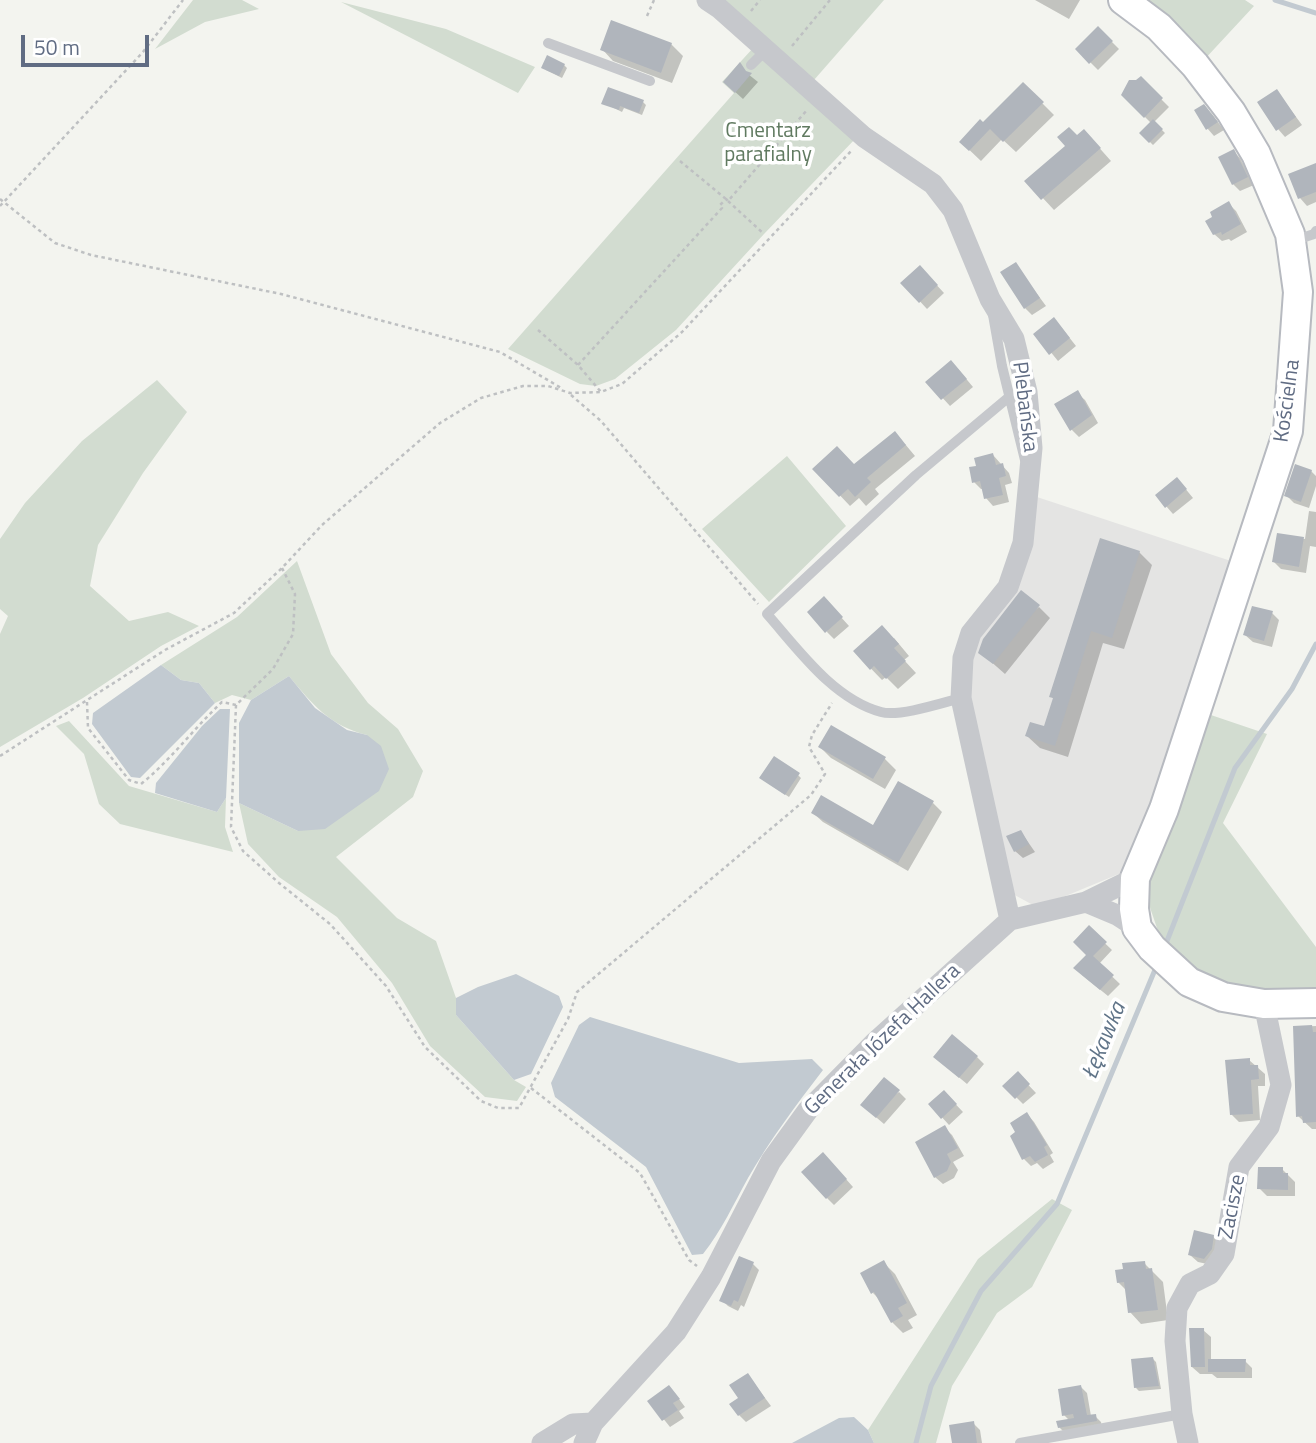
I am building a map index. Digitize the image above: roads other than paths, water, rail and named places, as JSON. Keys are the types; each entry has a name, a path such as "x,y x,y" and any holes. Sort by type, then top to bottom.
{"street":[{"name":"Plebańska","path":"707,0 719,8 759,57 864,137 933,184 953,209 990,299 1014,339 1027,391 1032,448 1024,542 1009,587 971,634 963,658 961,698 1010,920"},
{"name":"Kościelna","path":"1123,0 1168,36 1195,65 1231,113 1256,154 1290,234 1303,236 1288,431 1164,809 1135,878"},
{"name":"Generała Józefa Hallera","path":"589,1433 676,1332 711,1277 771,1161 808,1110 874,1043 1010,920 1086,902 1135,878"},
{"path":"1135,878 1134,909 1153,947"},
{"path":"1086,902 1117,915 1189,982 1223,997 1264,1004 1316,1003"},
{"name":"Zacisze","path":"1188,1443 1182,1414 1175,1340 1177,1308 1190,1284 1210,1273 1224,1254 1239,1167 1269,1127 1281,1085 1264,1004"},
{"path":"542,1443 573,1423 589,1433"}],"lane":[{"path":"548,43 650,81"},
{"path":"990,299 1029,480"},
{"path":"961,698 914,710 882,713 839,691 817,671 766,614 916,475 1009,397"},
{"path":"1020,1443 1182,1414"}],"waterway":[{"name":"Łękawka","path":"1275,0 1316,13"},
{"name":"Łękawka","path":"1165,946 1235,768 1292,689 1316,644"},
{"name":"Łękawka","path":"916,1443 931,1386 981,1291 1057,1204 1157,965"}],"park label":[{"name":"Cmentarz parafialny","path":"768,144"}]}
